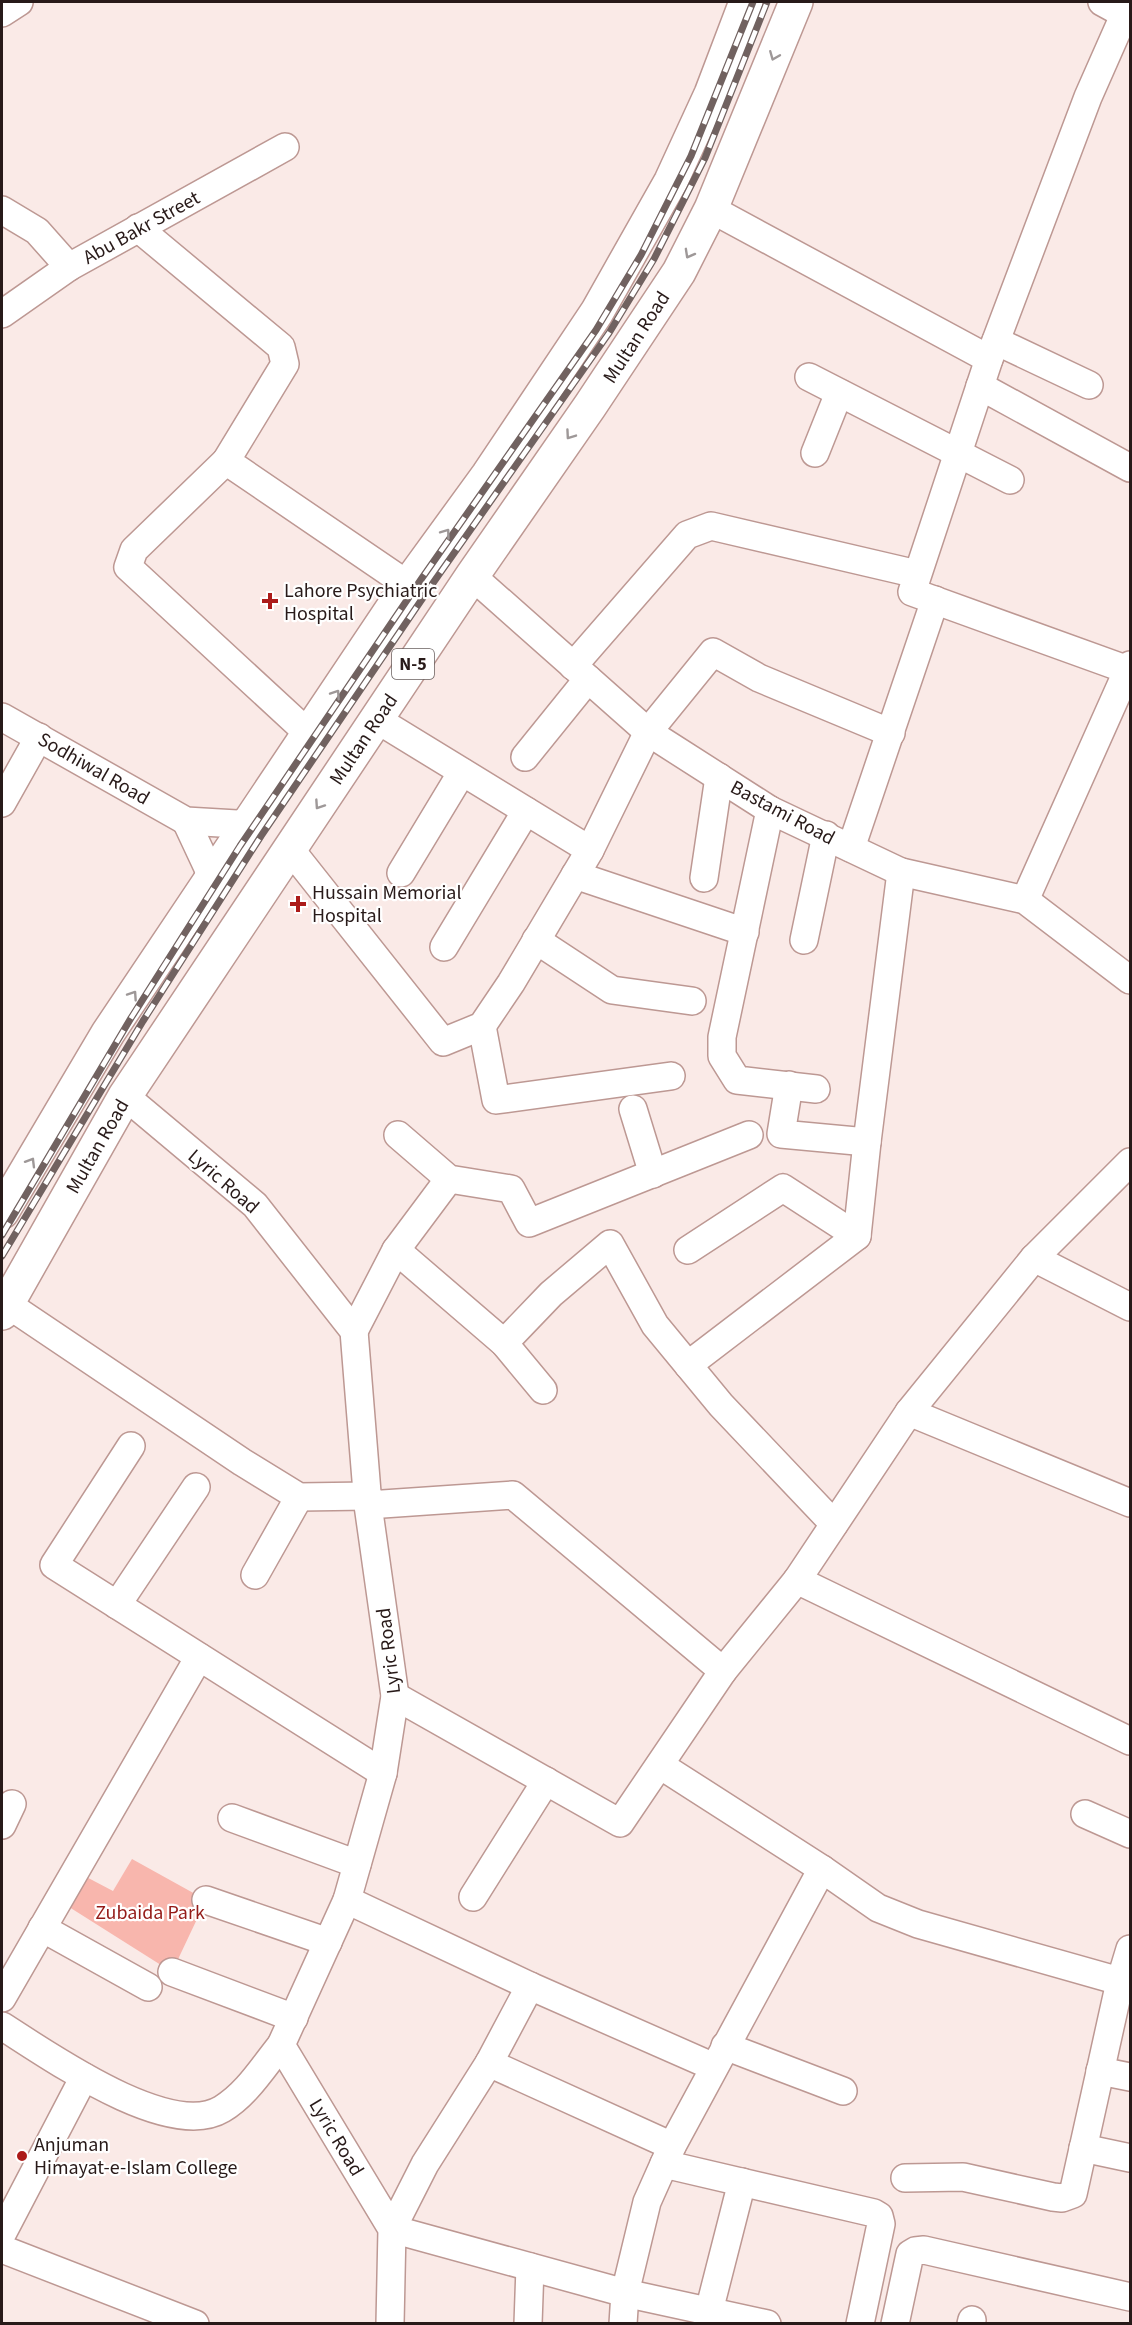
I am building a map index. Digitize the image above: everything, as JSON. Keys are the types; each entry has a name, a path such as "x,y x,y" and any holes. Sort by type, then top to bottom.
{"main road":[{"name":"N-5","path":"2,1212 108,1033 408,585 488,475 597,312 671,181 711,94 746,2"},
{"name":"Multan Road","path":"4,1308 125,1096 472,576 590,406 679,272 711,209 796,2"},
{"path":"552,380 590,406"}],"street":[{"path":"2,13 19,2"},
{"path":"1025,900 1129,667 912,591 980,386 1088,97 1119,6"},
{"name":"Abu Bakr Street","path":"2,314 69,267 285,147"},
{"path":"711,209 993,350 1089,385"},
{"path":"2,210 37,231 69,267"},
{"path":"138,228 281,347 285,364 226,461 134,550 128,567 309,734"},
{"path":"808,376 1010,480"},
{"path":"980,386 1131,468"},
{"path":"815,453 839,393"},
{"path":"226,461 408,585"},
{"path":"525,757 581,672 687,535 711,526 917,574"},
{"name":"Bastami Road","path":"472,576 648,732 770,810 901,872 1025,900 1129,973"},
{"path":"851,848 935,600"},
{"path":"290,849 443,1042 482,1026 511,983 590,850 648,732 713,652 759,678 891,733"},
{"name":"Sodhiwal Road","path":"2,717 186,820 237,824 249,822"},
{"path":"376,719 590,850"},
{"path":"2,803 39,737"},
{"path":"401,873 462,772"},
{"path":"704,878 719,777"},
{"path":"770,810 722,1037 722,1056 737,1080 816,1089"},
{"path":"444,947 526,811"},
{"path":"186,820 207,868 210,881"},
{"path":"804,940 826,835"},
{"path":"687,1365 857,1236 901,872"},
{"path":"575,874 744,932"},
{"path":"536,940 612,990 692,1002"},
{"path":"482,1026 496,1100 671,1076"},
{"path":"789,1085 781,1134 867,1142"},
{"name":"Lyric Road","path":"125,1096 255,1205 354,1331 368,1500 395,1696 382,1773 347,1900 281,2045 392,2229"},
{"path":"633,1109 653,1174"},
{"path":"398,1135 449,1179 511,1189 529,1223 749,1135"},
{"path":"395,1696 620,1823 723,1671 797,1580 909,1412 1034,1258 1131,1162"},
{"path":"354,1331 396,1250 449,1179"},
{"path":"688,1250 783,1188 857,1236"},
{"path":"504,1343 551,1294 610,1244 655,1325 721,1405 834,1524"},
{"path":"396,1250 504,1343 543,1390"},
{"path":"1034,1258 1131,1307"},
{"path":"4,1308 299,1497 368,1500 513,1495 723,1671"},
{"path":"909,1412 1131,1503"},
{"path":"131,1446 54,1565 382,1773"},
{"path":"117,1605 196,1487"},
{"path":"255,1575 299,1497"},
{"path":"797,1580 1131,1741"},
{"path":"2,1998 199,1657"},
{"path":"660,1765 822,1869 878,1908 918,1924 1125,1983"},
{"path":"473,1897 546,1781"},
{"path":"1085,1814 1131,1834"},
{"path":"232,1818 357,1864"},
{"path":"623,2324 625,2293 647,2202 668,2155 719,2056 822,1869"},
{"path":"206,1900 328,1942"},
{"path":"347,1900 530,1986 719,2056 843,2091"},
{"path":"42,1928 148,1987"},
{"path":"905,2178 963,2177 1062,2198 1073,2194 1100,2071 1125,1983 1131,1949"},
{"path":"172,1972 294,2018"},
{"path":"390,2324 392,2229 424,2164 489,2063 530,1986"},
{"path":"2,2026 84,2078 159,2112 182,2117 202,2116 220,2111 239,2097 281,2045"},
{"path":"489,2063 668,2155 741,2182 874,2213 879,2217 881,2224 860,2324"},
{"path":"1100,2071 1131,2077"},
{"path":"2,2234 84,2078"},
{"path":"1083,2148 1131,2158"},
{"path":"717,2316 741,2182"},
{"path":"392,2229 625,2293 717,2316 767,2324"},
{"path":"2,2249 195,2324"},
{"path":"895,2324 910,2254 915,2250 924,2250 1131,2297"},
{"path":"528,2324 530,2267"}],"green space":[{"name":"Zubaida Park","path":"132,1859 206,1900 172,1972 58,1900 75,1871 113,1891"}],"railway":[{"path":"2,1235 131,1018 240,846 422,578 596,330 641,255 691,156 753,2"},
{"path":"2,1256 143,1021 261,836 433,583 609,333 654,259 705,158 767,2"}],"place":[{"name":"Lahore Psychiatric Hospital","path":"270,601"},
{"name":"Hussain Memorial Hospital","path":"298,904"},
{"name":"Anjuman Himayat-e-Islam College","path":"22,2156"}]}
